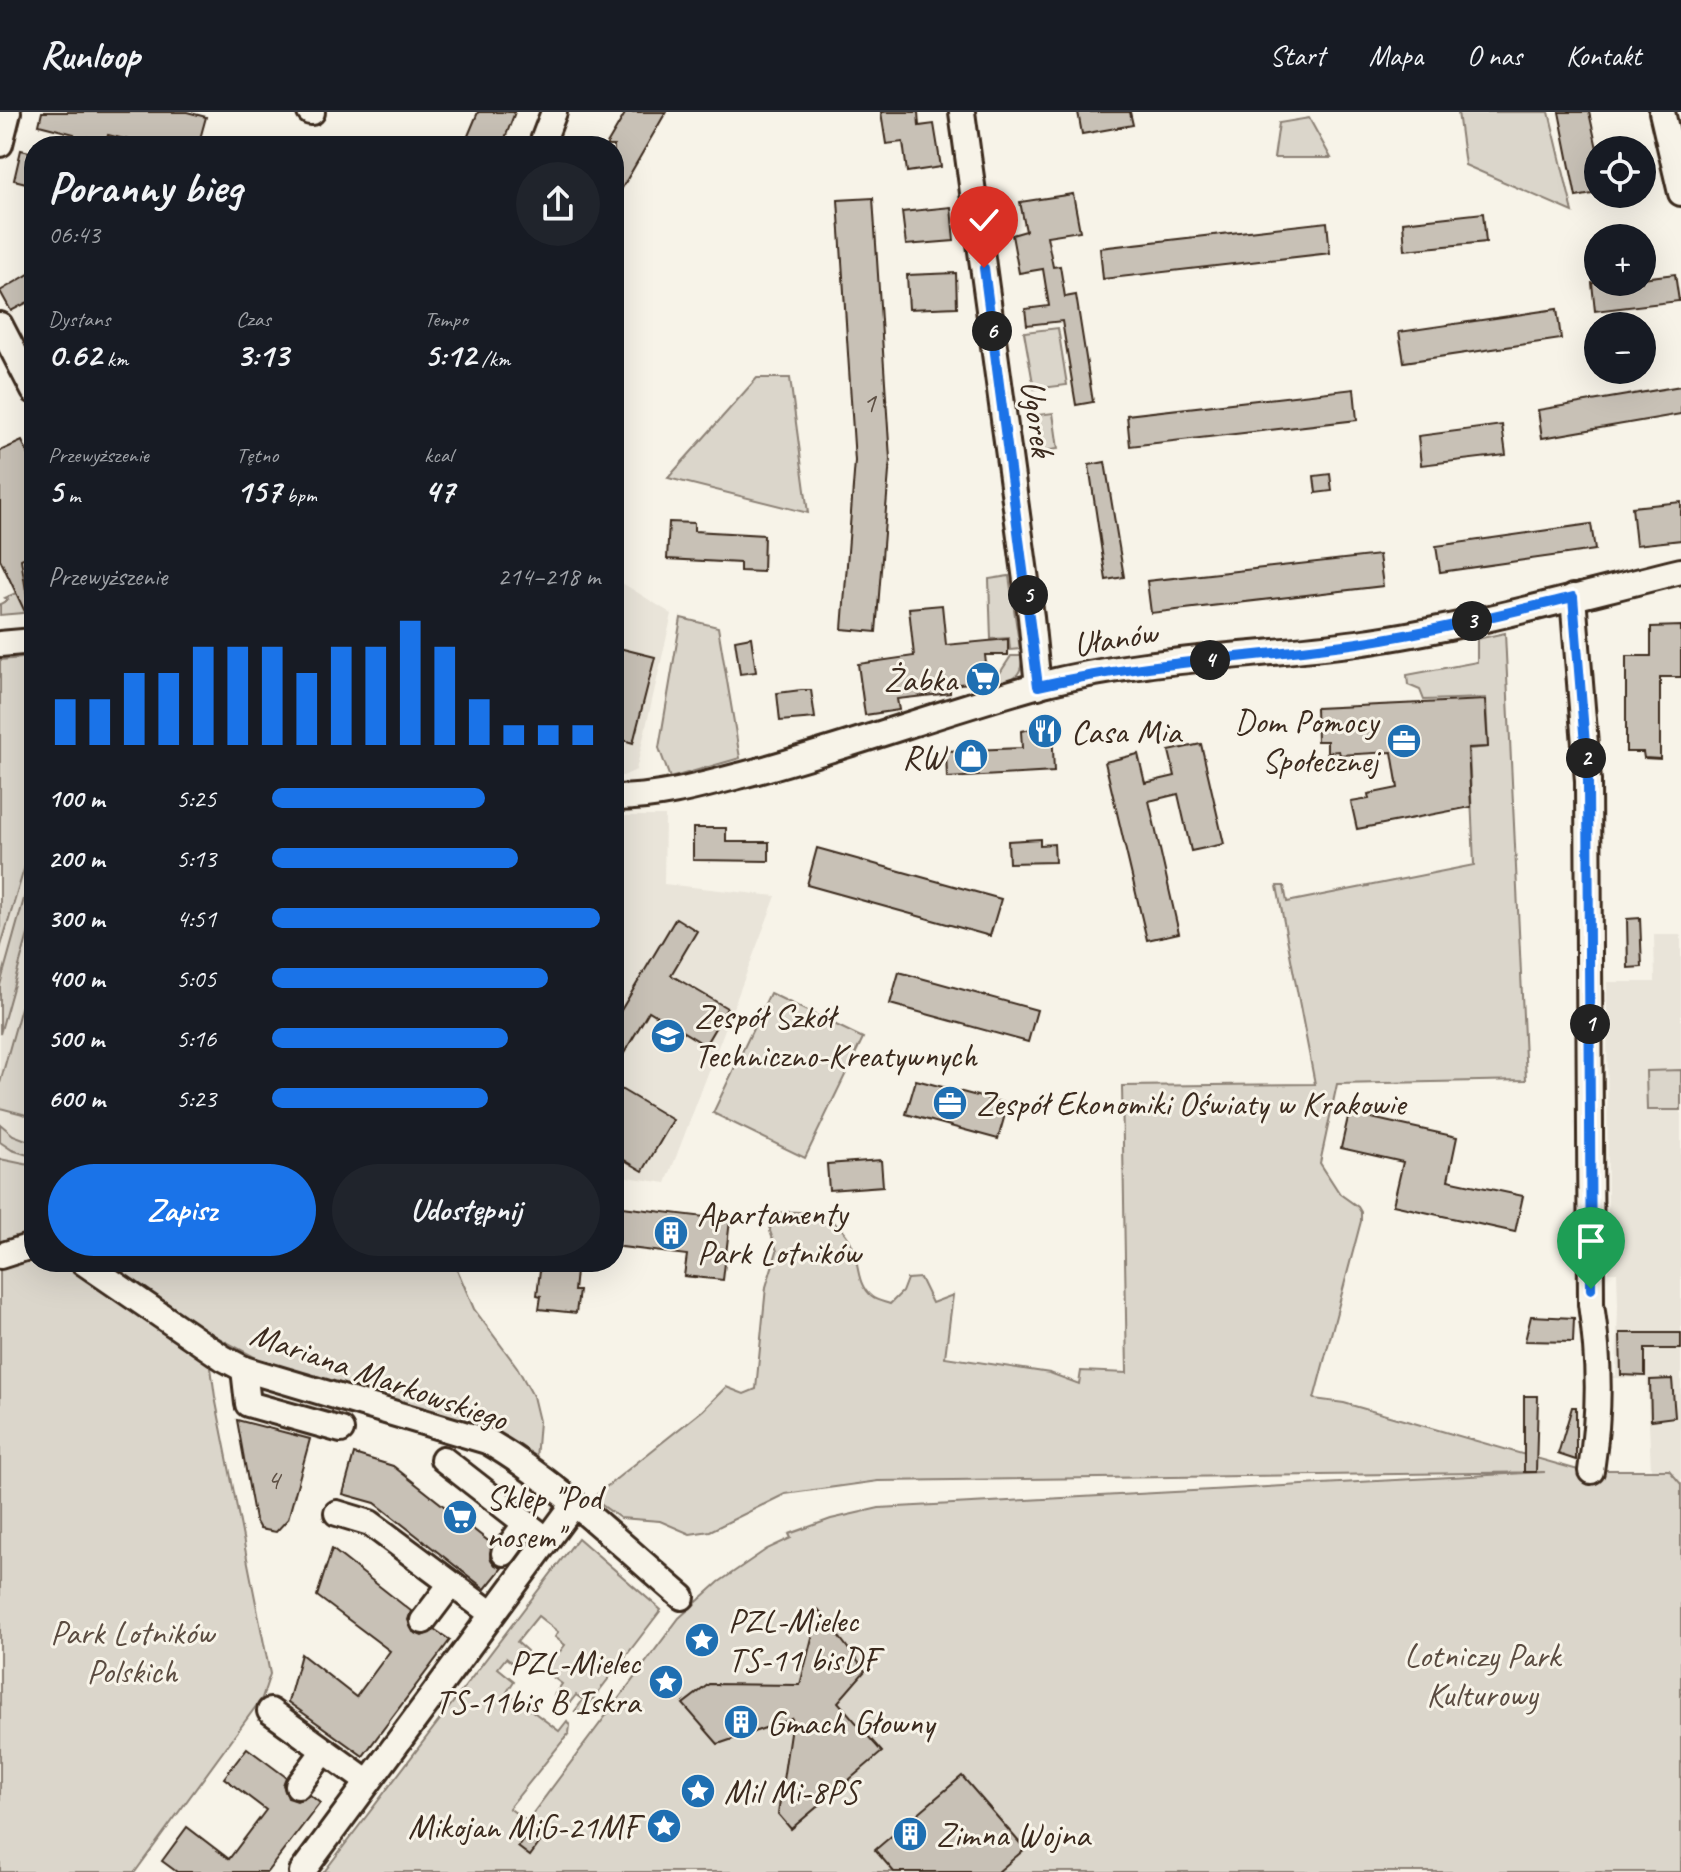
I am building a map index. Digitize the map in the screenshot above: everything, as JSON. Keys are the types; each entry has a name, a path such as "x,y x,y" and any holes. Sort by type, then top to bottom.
{"street":[{"path":"0,144 8,112"},
{"path":"545,136 554,112"},
{"name":"Ugorek","path":"962,112 1038,686"},
{"path":"1662,112 1681,193"},
{"path":"0,325 24,372"},
{"name":"Ułanów","path":"624,798 646,798 708,784 839,748 1038,686 1162,664 1362,642 1457,624 1681,571"},
{"path":"1573,597 1588,781 1591,1304 1599,1357 1598,1429 1591,1471"},
{"path":"0,644 24,642"},
{"path":"0,1256 24,1248"},
{"name":"Mariana Markowskiego","path":"98,1272 223,1358 244,1369 487,1441 574,1504 682,1597"},
{"path":"244,1369 248,1404 341,1430"},
{"path":"443,1459 547,1540"},
{"path":"302,1872 574,1504"},
{"path":"337,1513 370,1523 492,1614"},
{"path":"504,1553 526,1523"},
{"path":"423,1621 451,1584"},
{"path":"270,1711 368,1782"},
{"path":"298,1786 324,1751"}],"shaded area":[{"path":"624,584 672,614 636,770 624,776"},
{"name":"Zespół Szkół Techniczno-Kreatywnych","path":"624,816 665,816 664,884 776,896 666,1183 624,1177"},
{"path":"24,869 24,1164 0,1159 0,949"},
{"path":"1654,935 1681,935 1681,1484 1669,1470 1651,1470 1647,1378 1608,1378 1616,1375 1618,1305 1617,1272 1608,1272 1607,982 1655,982"}],"green space":[{"path":"1458,112 1549,112 1573,212 1465,165"},
{"path":"1309,118 1331,158 1274,158 1279,123"},
{"path":"1058,328 1067,385 1034,389 1024,332"},
{"path":"757,378 790,378 808,513 668,478"},
{"path":"1053,413 1058,449 1042,451 1037,415"},
{"path":"1009,576 1020,649 1010,650 1009,638 991,639 989,579"},
{"path":"24,589 24,613 0,615 0,604 8,600 5,598"},
{"path":"681,618 718,627 740,758 670,778 659,748"},
{"name":"Lotniczy Park Kulturowy","path":"1505,633 1526,1080 1337,1084 1320,1163 1340,1194 1358,1207 1361,1221 1314,1399 1344,1403 1578,1470 1669,1470 1681,1484 1681,1872 324,1872 578,1538 661,1610 583,1712 575,1711 583,1700 576,1695 568,1705 554,1695 562,1684 545,1671 565,1645 555,1637 558,1632 538,1616 517,1642 527,1651 516,1666 506,1658 498,1668 514,1681 507,1692 559,1731 567,1721 570,1726 569,1733 509,1808 527,1821 679,1618 719,1582 767,1549 791,1538 789,1534 831,1519 879,1508 1545,1472 878,1481 785,1494 710,1531 690,1534 660,1521 620,1518 599,1503 596,1495 703,1410 726,1387 744,1394 756,1389 766,1287 777,1251 770,1231 771,1214 807,1213 818,1215 838,1226 852,1245 863,1286 876,1300 890,1304 902,1292 907,1279 920,1278 932,1303 953,1295 945,1357 1050,1373 1079,1384 1081,1371 1127,1373 1122,1086 1315,1084 1277,886 1284,886 1287,902 1474,865 1469,749 1488,747 1486,698 1424,700 1420,690 1408,685 1407,675 1477,662 1477,639"},
{"path":"1011,656 1022,656 1020,671 1000,683 998,676"},
{"path":"24,658 24,869 0,949 0,660"},
{"path":"24,899 24,949 0,1034 0,985"},
{"path":"770,993 863,1038 805,1158 713,1113"},
{"path":"24,997 24,1114 0,1108 0,1083"},
{"path":"1681,1070 1681,1110 1647,1110 1646,1071"},
{"path":"0,1124 24,1139 24,1154 12,1150 0,1142"},
{"name":"Park Lotników Polskich","path":"0,1159 24,1164 24,1272 458,1272 474,1309 517,1367 533,1396 539,1421 536,1460 288,1375 206,1331 215,1397 270,1674 262,1698 135,1872 0,1872"}],"building":[{"path":"42,112 187,112 206,117 201,136 73,136 39,125"},
{"path":"478,112 515,112 506,136 468,136"},
{"path":"626,112 666,112 624,185 624,136 612,136"},
{"path":"881,112 918,112 919,126 934,124 941,167 907,172 903,142 886,144"},
{"path":"1078,112 1130,112 1133,125 1082,134"},
{"path":"1559,112 1589,112 1594,136 1584,136 1584,196 1576,197"},
{"path":"21,150 24,151 24,182 14,180"},
{"path":"1073,194 1080,231 1047,236 1053,267 1060,266 1065,297 1076,295 1093,402 1076,405 1062,321 1027,325 1025,309 1049,306 1043,269 1019,273 1012,235 1026,231 1020,202"},
{"path":"873,198 890,459 876,632 842,629 855,461 838,200"},
{"path":"951,207 954,241 906,245 902,212"},
{"path":"1483,213 1486,242 1405,250 1403,222"},
{"path":"1327,222 1330,253 1103,279 1100,248"},
{"path":"956,273 957,307 909,309 907,275"},
{"path":"1675,274 1679,301 1595,311 1593,296 1656,296 1656,276"},
{"path":"24,277 24,304 11,311 0,291"},
{"path":"1557,309 1561,339 1404,362 1399,332"},
{"path":"1681,386 1681,414 1542,438 1538,410"},
{"path":"1354,389 1357,420 1130,446 1127,415"},
{"path":"1502,425 1506,455 1421,465 1418,436"},
{"path":"22,441 24,445 24,558 21,559 24,610 0,559 0,451"},
{"path":"1105,462 1124,577 1106,580 1089,465"},
{"path":"1330,474 1332,491 1316,493 1314,476"},
{"path":"1681,502 1681,540 1636,545 1632,507"},
{"path":"669,522 694,523 694,531 764,535 763,572 740,571 740,563 667,559"},
{"path":"1591,524 1595,550 1440,572 1436,546"},
{"path":"1379,555 1383,586 1151,613 1147,581"},
{"path":"942,605 946,645 1008,639 1008,655 985,655 988,681 950,685 950,693 897,699 899,710 865,715 858,664 914,656 909,608"},
{"path":"1681,626 1681,677 1660,677 1660,759 1644,758 1643,752 1626,752 1626,656 1651,656 1651,627"},
{"path":"751,637 756,672 740,674 735,640"},
{"path":"624,649 655,657 633,743 624,740"},
{"path":"811,690 815,718 780,721 777,693"},
{"path":"1485,700 1488,747 1468,748 1471,807 1357,829 1351,802 1369,799 1368,794 1398,788 1392,752 1340,755 1339,751 1327,752 1327,741 1317,741 1316,708"},
{"path":"1052,725 1054,772 947,778 946,751 1022,748 1021,731"},
{"path":"1201,744 1224,844 1191,851 1178,794 1149,801 1179,933 1147,940 1105,762 1138,754 1145,783 1175,776 1169,751"},
{"path":"693,828 726,828 726,842 769,842 769,861 693,860"},
{"path":"1040,839 1040,845 1054,844 1055,862 1009,863 1008,841"},
{"path":"817,848 1001,899 990,936 807,885"},
{"path":"676,918 697,931 671,975 727,1008 705,1045 649,1011 624,1053 624,1005"},
{"path":"1640,918 1642,967 1628,968 1627,919"},
{"path":"899,972 1037,1010 1028,1042 890,1004"},
{"path":"916,1080 1008,1104 998,1139 906,1114"},
{"path":"624,1091 673,1120 643,1171 624,1160"},
{"path":"1349,1113 1457,1137 1448,1180 1523,1196 1515,1232 1393,1205 1403,1162 1341,1148"},
{"path":"881,1160 883,1186 829,1190 827,1164"},
{"name":"Apartamenty Park Lotników","path":"624,1207 730,1220 723,1280 684,1276 687,1255 624,1247"},
{"path":"540,1272 576,1272 574,1291 579,1291 576,1313 539,1309 541,1296 537,1295"},
{"path":"1531,1316 1574,1318 1573,1342 1525,1341"},
{"path":"1620,1333 1681,1333 1681,1349 1645,1349 1645,1376 1621,1375"},
{"path":"1672,1379 1675,1417 1651,1420 1650,1380"},
{"path":"1524,1396 1538,1396 1536,1472 1524,1472"},
{"path":"1572,1407 1576,1407 1576,1460 1558,1454"},
{"path":"237,1420 310,1439 288,1519 276,1532 260,1529 255,1520"},
{"path":"354,1454 393,1466 492,1544 490,1558 502,1568 485,1589 375,1503 343,1494"},
{"path":"332,1549 411,1611 408,1620 413,1632 422,1636 435,1630 450,1640 363,1756 288,1702 301,1654 356,1697 390,1651 317,1596"},
{"name":"Gmach Głowny","path":"819,1610 865,1671 838,1702 882,1752 791,1829 778,1814 792,1719 718,1744 683,1704 709,1684 800,1685"},
{"path":"247,1748 286,1777 283,1785 288,1798 297,1801 310,1795 320,1803 267,1872 177,1872 162,1861 187,1827 229,1859 266,1810 224,1778"},
{"path":"962,1776 1025,1849 998,1872 894,1872 875,1850"},
{"path":"534,1825 546,1834 530,1856 518,1847"}],"place":[{"name":"Żabka","path":"983,679"},
{"name":"Casa Mia","path":"1045,731"},
{"name":"Dom Pomocy Społecznej","path":"1404,741"},
{"name":"RW","path":"971,756"},
{"name":"Zespół Szkół Techniczno-Kreatywnych","path":"668,1036"},
{"name":"Zespół Ekonomiki Oświaty w Krakowie","path":"950,1103"},
{"name":"Apartamenty Park Lotników","path":"671,1233"},
{"name":"Sklep \"Pod nosem\"","path":"460,1517"},
{"name":"PZL-Mielec TS-11 bisDF","path":"702,1640"},
{"name":"PZL-Mielec TS-11bis B Iskra","path":"666,1682"},
{"name":"Gmach Głowny","path":"741,1722"},
{"name":"Mil Mi-8PS","path":"698,1791"},
{"name":"Mikojan MiG-21MF","path":"664,1826"},
{"name":"Zimna Wojna","path":"910,1834"}],"route":[{"path":"984,268 1038,686 1162,664 1362,642 1573,597 1588,781 1591,1289"}]}
